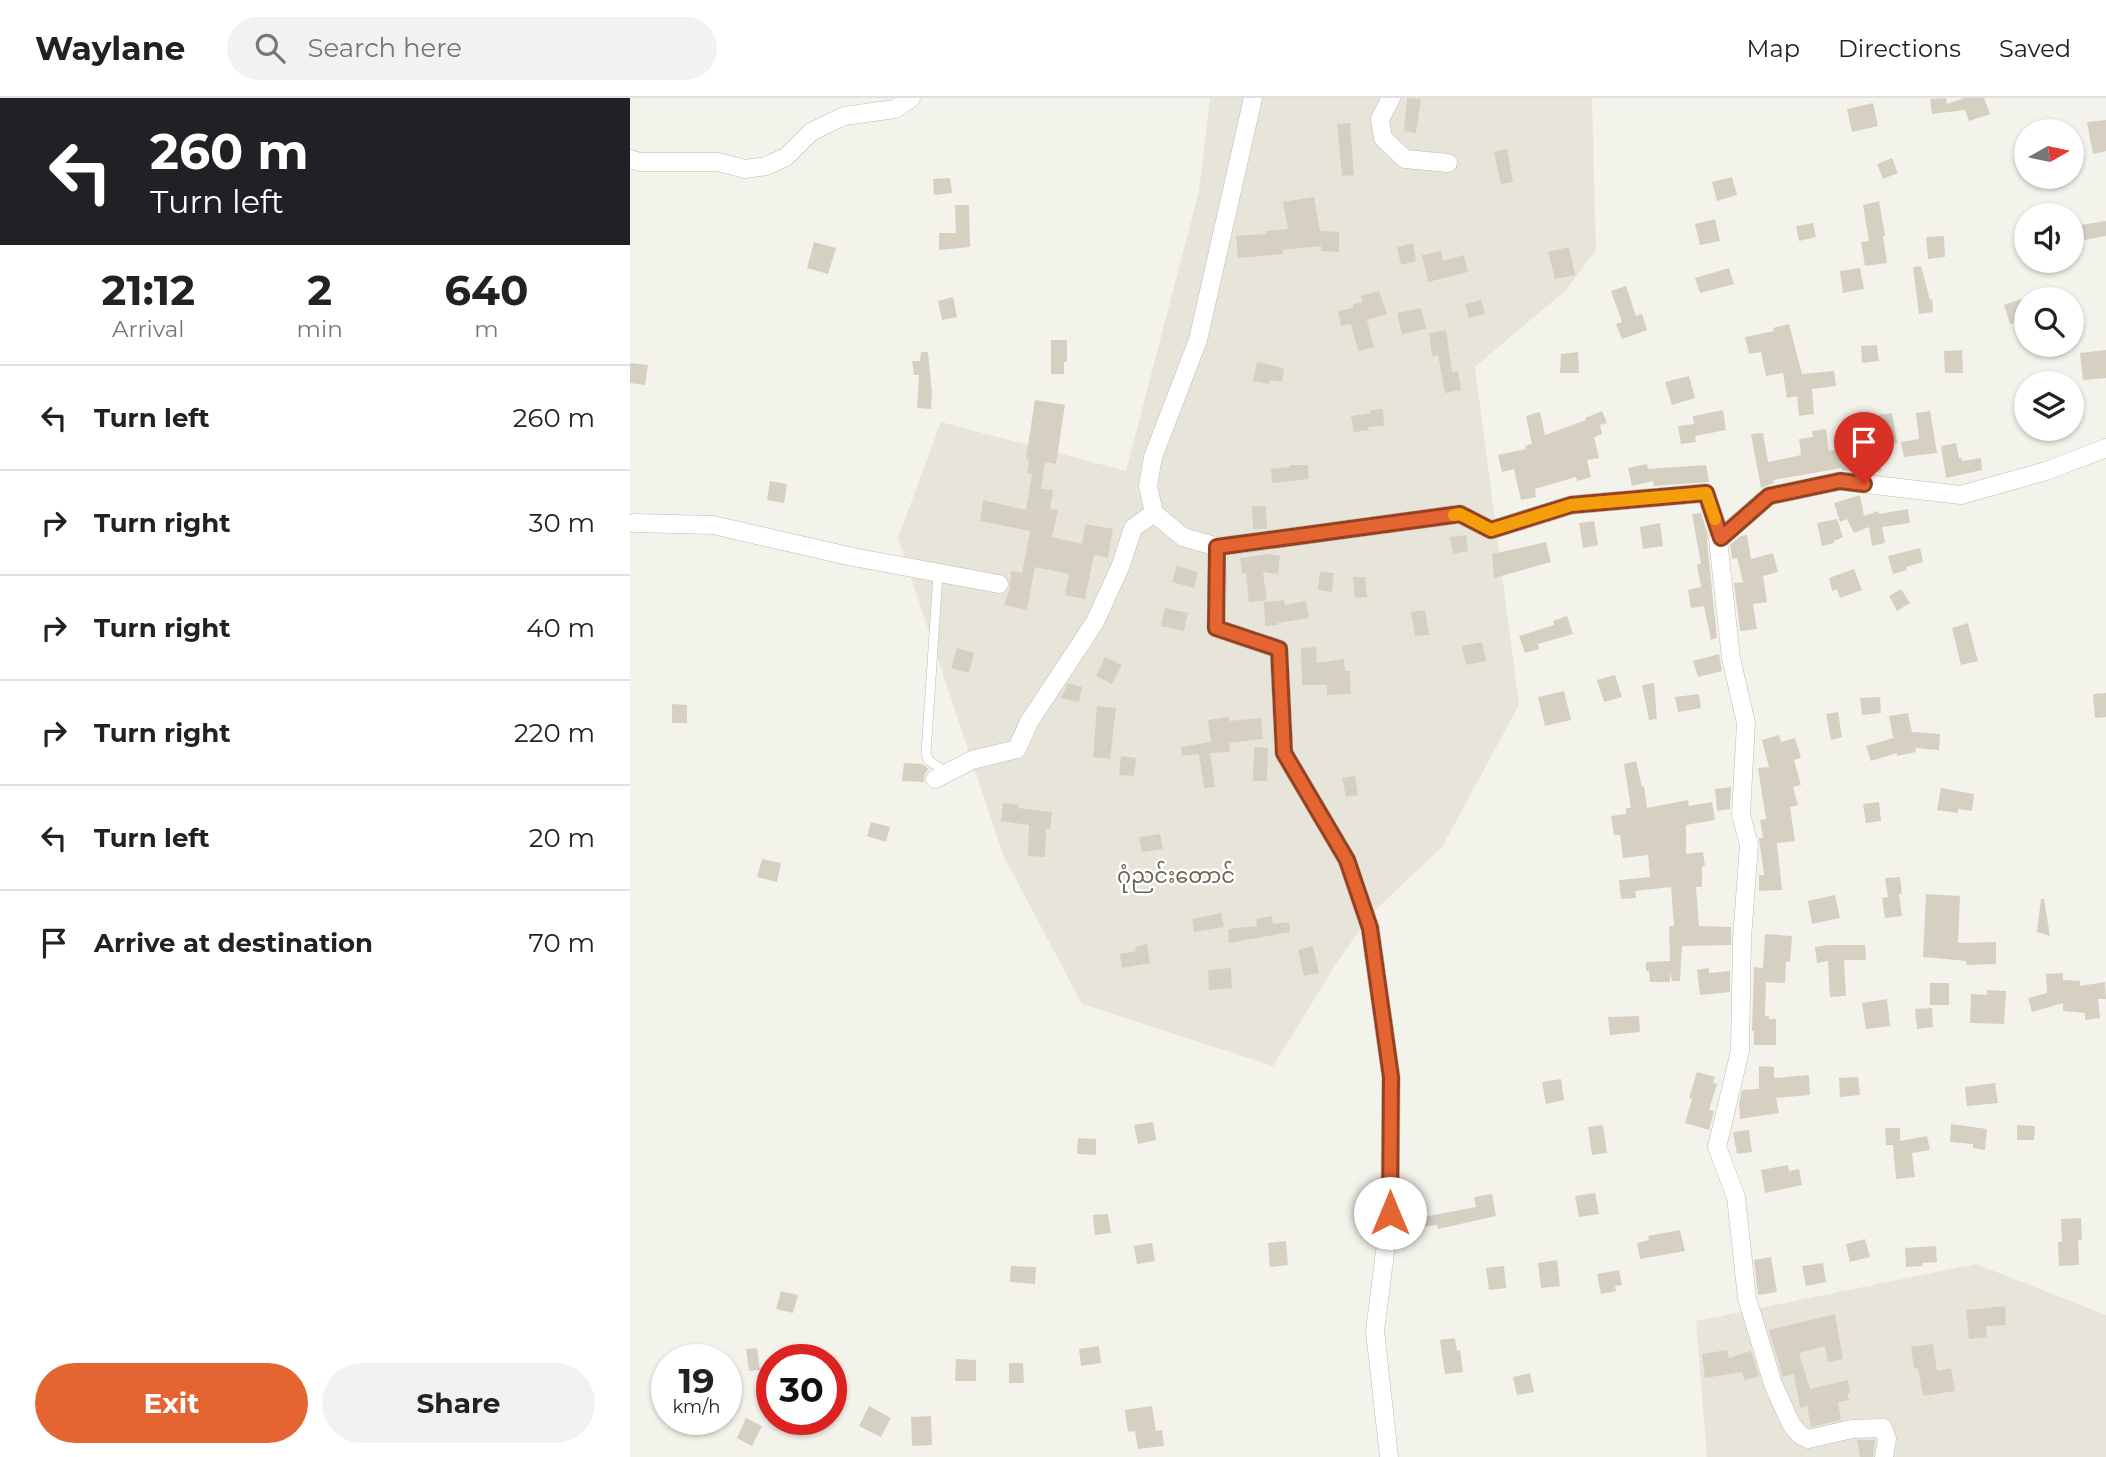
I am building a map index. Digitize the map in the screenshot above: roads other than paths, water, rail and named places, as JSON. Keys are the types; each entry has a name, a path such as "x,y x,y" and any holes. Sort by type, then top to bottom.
{"street":[{"path":"630,159 640,162 718,162 746,169 766,166 786,157 811,132 844,116 895,109 911,98"},
{"path":"1253,98 1198,341 1153,457 1149,486 1154,513 1184,537 1217,547 1460,514 1491,530 1571,505 1706,493 1721,538"},
{"path":"1391,98 1380,119 1383,138 1405,159 1448,163"},
{"path":"1884,1457 1887,1439 1883,1428 1852,1429 1808,1439 1800,1435 1791,1423 1773,1384 1747,1298 1736,1197 1717,1147 1740,1051 1742,938 1749,845 1741,814 1746,723 1731,657 1718,540 1769,496 1840,481 1961,495 2046,471 2106,448"},
{"path":"941,776 972,760 1017,749 1029,722 1095,622 1121,565 1133,528 1154,513"},
{"path":"634,523 713,525 938,574 999,584"},
{"path":"1217,547 1216,628 1279,649 1284,753 1347,860 1370,928 1391,1077 1390,1213 1375,1331 1389,1457"}],"lane":[{"path":"938,574 926,753 928,760 941,776"}],"district":[{"name":"ဂုံညင်းတောင်","path":"1176,875"}]}
